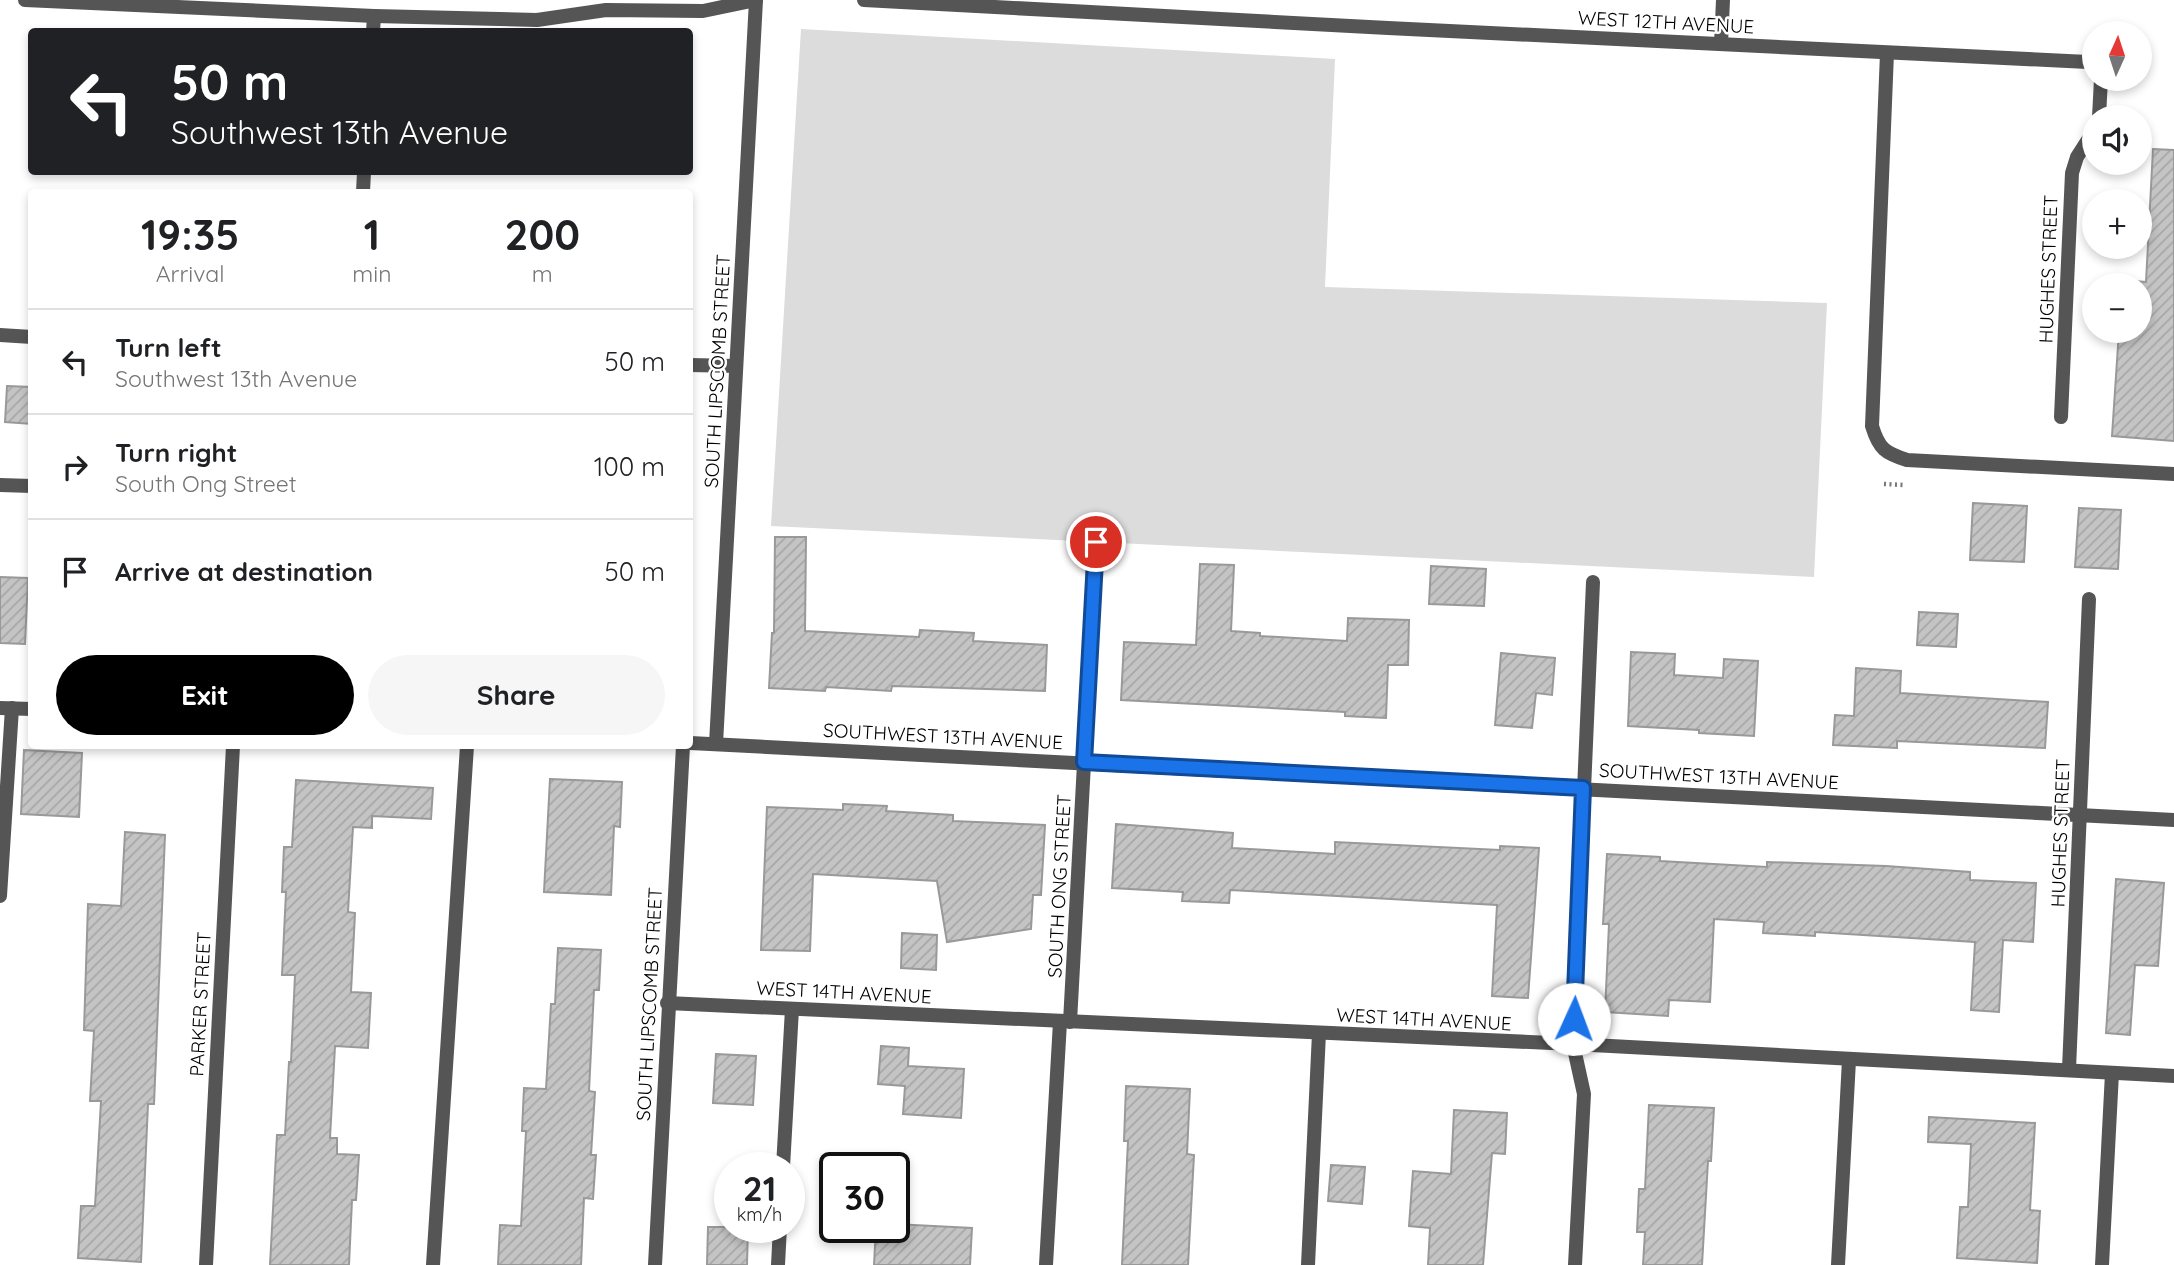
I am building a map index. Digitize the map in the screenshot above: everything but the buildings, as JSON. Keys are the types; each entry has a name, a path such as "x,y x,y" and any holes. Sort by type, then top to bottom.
{"street":[{"path":"25,0 374,16 537,20 634,9 703,11 756,0"},
{"path":"575,15 576,0"},
{"name":"SOUTH LIPSCOMB STREET","path":"716,744 756,0"},
{"name":"WEST 12TH AVENUE","path":"864,0 2082,63"},
{"path":"1721,44 1723,0"},
{"path":"373,28 374,16"},
{"path":"1887,54 1872,426 1877,442 1888,455 1907,460 2174,474"},
{"name":"HUGHES STREET","path":"2061,417 2072,173 2082,149"},
{"path":"0,335 28,337"},
{"path":"693,365 736,366"},
{"path":"0,485 28,486"},
{"name":"SOUTH ONG STREET","path":"1046,1265 1084,762 1096,542"},
{"path":"1575,1265 1584,1094 1573,1044 1593,582"},
{"name":"HUGHES STREET","path":"2069,1069 2089,599"},
{"path":"0,896 6,708 28,709"},
{"name":"SOUTHWEST 13TH AVENUE","path":"693,743 2174,820"},
{"name":"PARKER STREET","path":"206,1265 233,749"},
{"path":"433,1265 467,749"},
{"name":"SOUTH LIPSCOMB STREET","path":"655,1265 667,1003 683,749"},
{"name":"WEST 14TH AVENUE","path":"667,1003 1573,1044 2112,1073"},
{"path":"784,1152 792,1009"},
{"path":"1308,1265 1319,1033"},
{"path":"1838,1265 1849,1060"},
{"path":"2102,1265 2112,1073 2174,1076"},
{"path":"778,1265 779,1243"}],"shaded area":[{"path":"801,29 1335,59 1325,287 1827,303 1814,577 771,526"}],"route":[{"path":"1096,542 1084,762 1583,788 1574,1019"}]}
